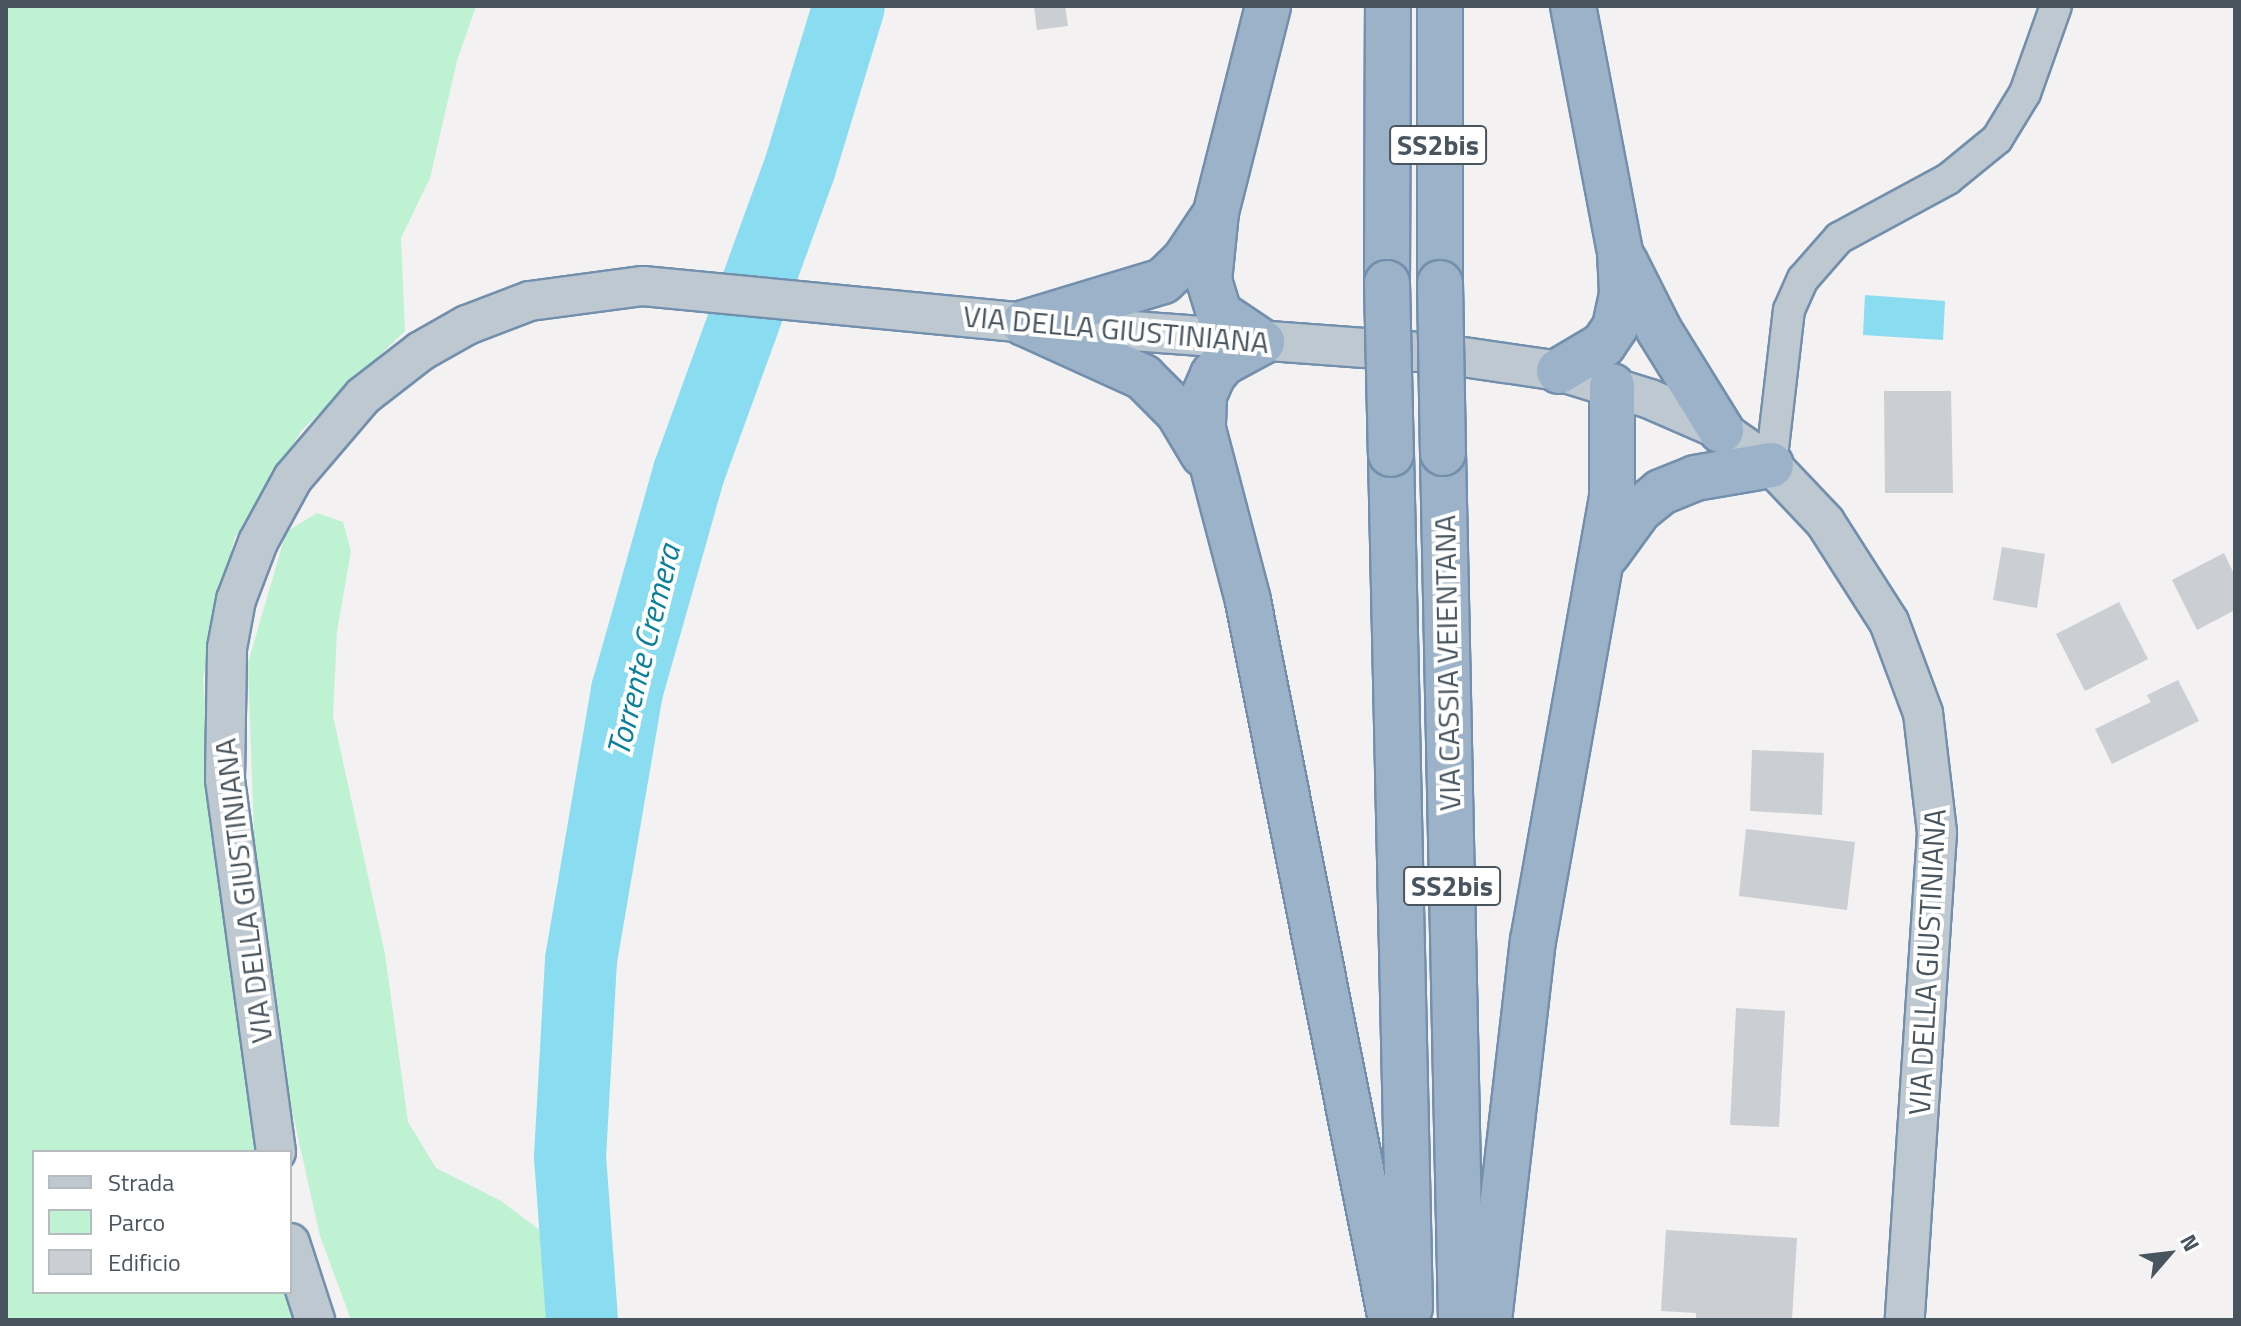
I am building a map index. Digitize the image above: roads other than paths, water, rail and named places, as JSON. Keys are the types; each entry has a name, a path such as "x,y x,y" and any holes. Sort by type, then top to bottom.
{"highway":[{"path":"1262,342 1231,324 1214,304 1209,281 1216,212 1268,6"},
{"name":"VIA CASSIA VEIENTANA","path":"1388,6 1387,283 1410,1320"},
{"name":"VIA CASSIA VEIENTANA","path":"1440,6 1440,283 1461,1320"},
{"path":"1559,371 1593,354 1615,327 1622,294 1620,252 1573,6"},
{"path":"1024,323 1163,281 1184,261 1216,212"},
{"path":"1620,252 1659,330 1721,430"},
{"path":"1024,323 1143,377 1178,412 1211,469"},
{"path":"1262,342 1223,363 1207,385 1202,412 1211,469 1248,601 1391,1320"},
{"path":"1489,1320 1533,941 1604,559 1614,479 1612,386"},
{"path":"1604,559 1630,520 1661,492 1695,478 1771,465"}],"street":[{"path":"1771,465 1789,310 1808,270 1839,238 1948,179 1997,139 2025,93 2056,6"},
{"name":"VIA DELLA GIUSTINIANA","path":"276,1150 224,748 227,648 236,600 258,542 293,478 336,423 391,372 436,341 545,297 622,286 665,287 1024,323 1262,342 1368,346 1559,371 1612,386 1721,430 1771,465 1825,522 1877,600 1908,666 1929,748 1937,891 1905,1320"},
{"path":"292,1249 315,1320"}],"water":[{"path":"1865,295 1945,301 1943,340 1863,335"}],"waterway":[{"name":"Torrente Cremera","path":"582,1320 570,1157 581,960 627,691 689,472 800,167 849,6"}]}
